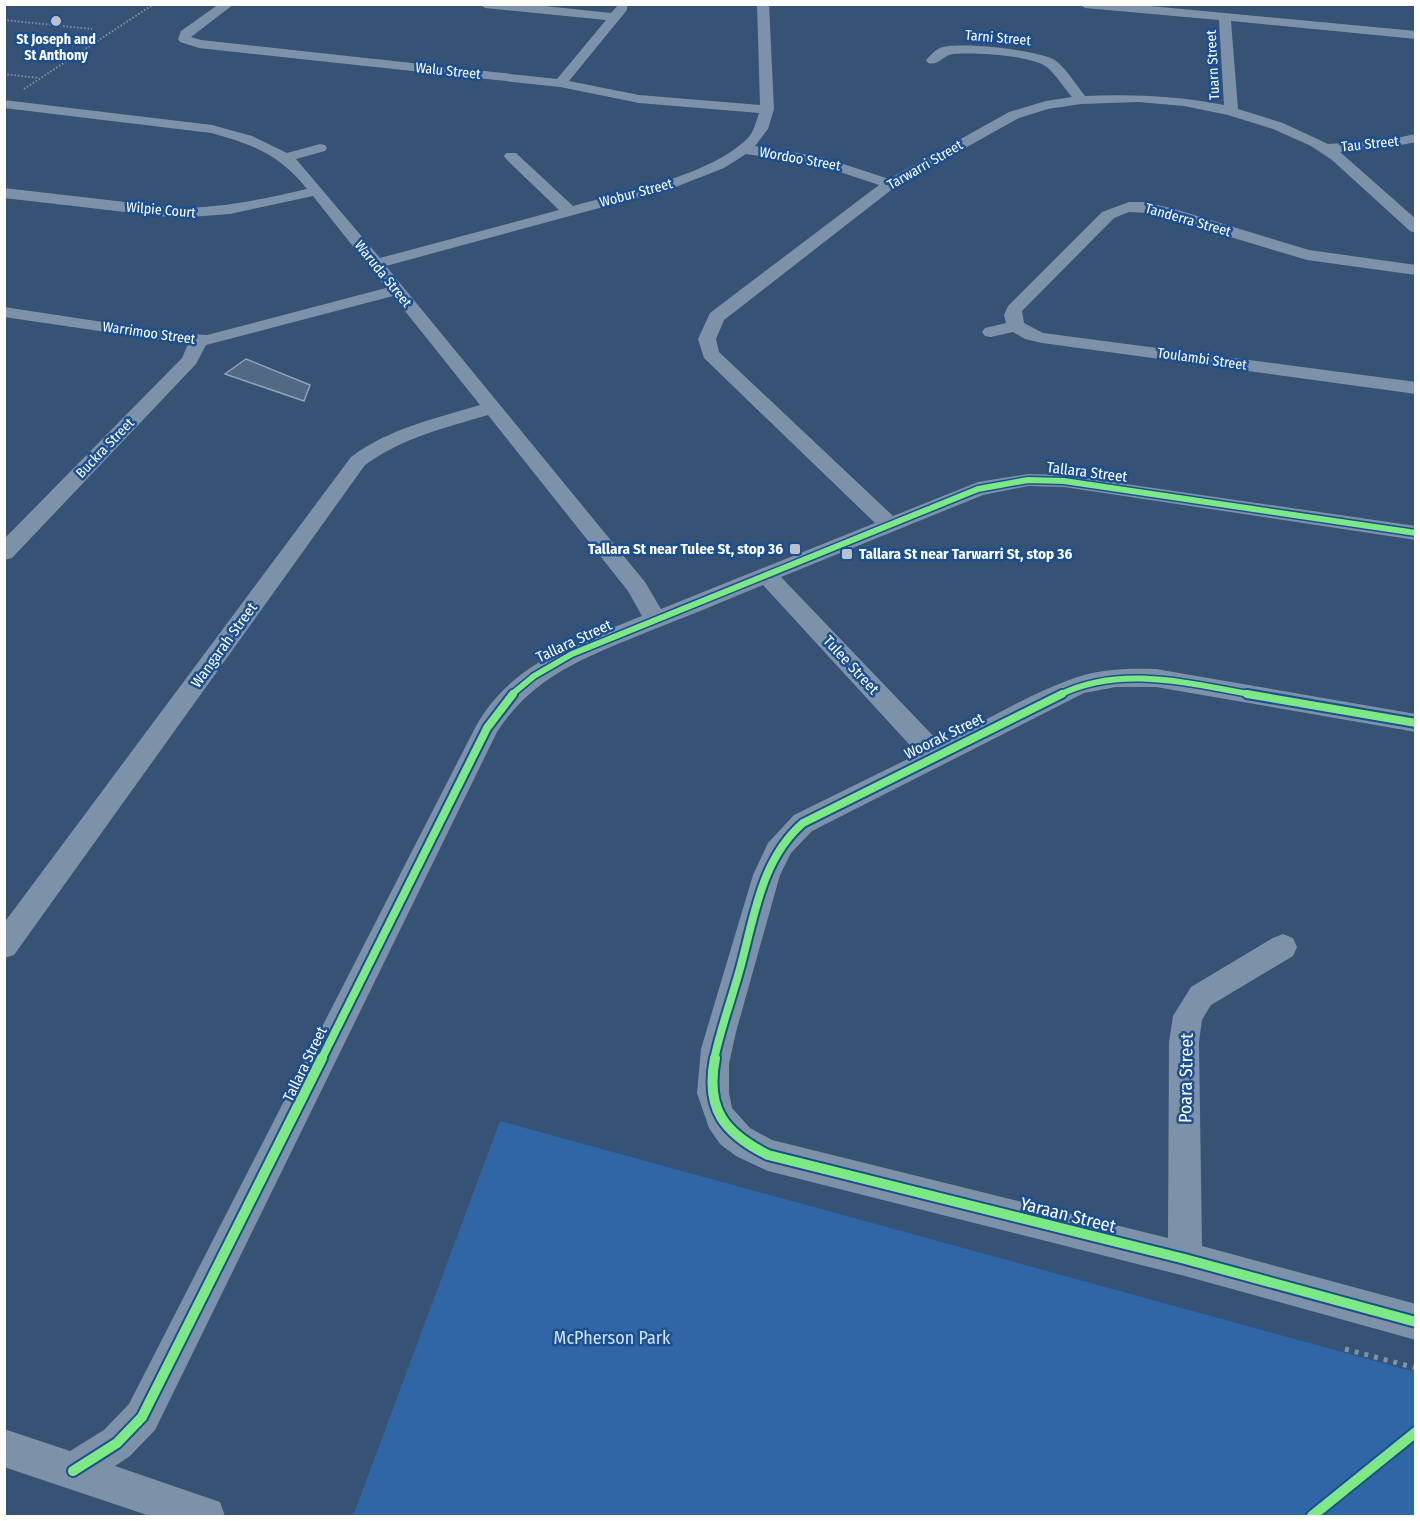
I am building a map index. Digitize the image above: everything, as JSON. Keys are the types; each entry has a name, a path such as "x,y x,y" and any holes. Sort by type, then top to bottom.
{"street":[{"name":"Walu Street","path":"228,4 190,30 185,34 184,39 199,44 560,83 639,99 767,109"},
{"path":"485,4 614,17"},
{"path":"560,83 625,4"},
{"name":"Wobur Street","path":"376,264 692,177 719,165 743,149 754,140 761,129 767,109 763,4"},
{"path":"1085,4 1416,35"},
{"name":"Tuarn Street","path":"1225,17 1231,111"},
{"name":"Tarni Street","path":"933,60 944,51 968,49 1037,57 1052,64 1081,100"},
{"name":"Tarwarri Street","path":"889,524 711,354 707,339 716,316 890,184 1014,115 1046,105 1081,100 1160,99 1231,111 1278,126 1325,149 1416,228"},
{"name":"Waruda Street","path":"4,104 212,129 242,137 286,157 298,168 637,587 656,620"},
{"name":"Tau Street","path":"1325,149 1386,144 1416,138"},
{"path":"286,157 320,148"},
{"name":"Wordoo Street","path":"743,149 822,161 890,184"},
{"path":"511,156 569,211"},
{"name":"Wilpie Court","path":"4,193 198,214 244,208 316,191"},
{"name":"Tanderra Street","path":"1016,326 1014,310 1108,215 1125,207 1150,207 1307,255 1416,270"},
{"name":"Warrimoo Street","path":"5,312 199,340 223,338 396,290"},
{"path":"992,332 1016,326"},
{"name":"Toulambi Street","path":"1016,326 1022,331 1042,338 1416,388"},
{"name":"Buckra Street","path":"4,553 190,360 199,340"},
{"name":"Wangarah Street","path":"4,946 358,461 373,448 395,438 492,408"},
{"name":"Tallara Street","path":"73,1472 117,1443 142,1417 487,728 500,706 528,679 547,666 656,620 889,524 992,485 1047,480 1416,533"},
{"name":"Tulee Street","path":"766,575 935,755"},
{"name":"Woorak Street","path":"722,1123 713,1093 714,1062 772,860 786,838 802,823 1077,686 1126,676 1156,678 1416,723"},
{"name":"Poara Street","path":"1185,1259 1184,1042 1188,1016 1201,996 1283,947"},
{"name":"Yaraan Street","path":"722,1123 738,1141 768,1155 1185,1259 1416,1322"},
{"path":"4,1448 206,1516"}],"path":[{"path":"22,90 154,4"},
{"path":"4,20 92,29"},
{"path":"4,74 39,78"},
{"path":"1345,1349 1416,1368"}],"green space":[{"name":"McPherson Park","path":"500,1121 1415,1372 1415,1516 353,1516"}],"building":[{"path":"246,359 310,385 304,401 225,374"}],"cycle path":[{"path":"73,1471 117,1443 142,1417 487,728 513,693 545,668 572,654 978,489 1028,480 1064,481 1416,533"},
{"path":"1416,723 1156,678 1107,679 1077,686 803,823 781,846 767,875 720,1032 712,1079 716,1106 725,1125 739,1139 768,1155 1185,1259 1416,1322"},
{"path":"1312,1516 1416,1432"}],"place":[{"name":"St Joseph and St Anthony","path":"56,21"},
{"name":"Tallara St near Tulee St, stop 36","path":"795,549"},
{"name":"Tallara St near Tarwarri St, stop 36","path":"847,554"}]}
